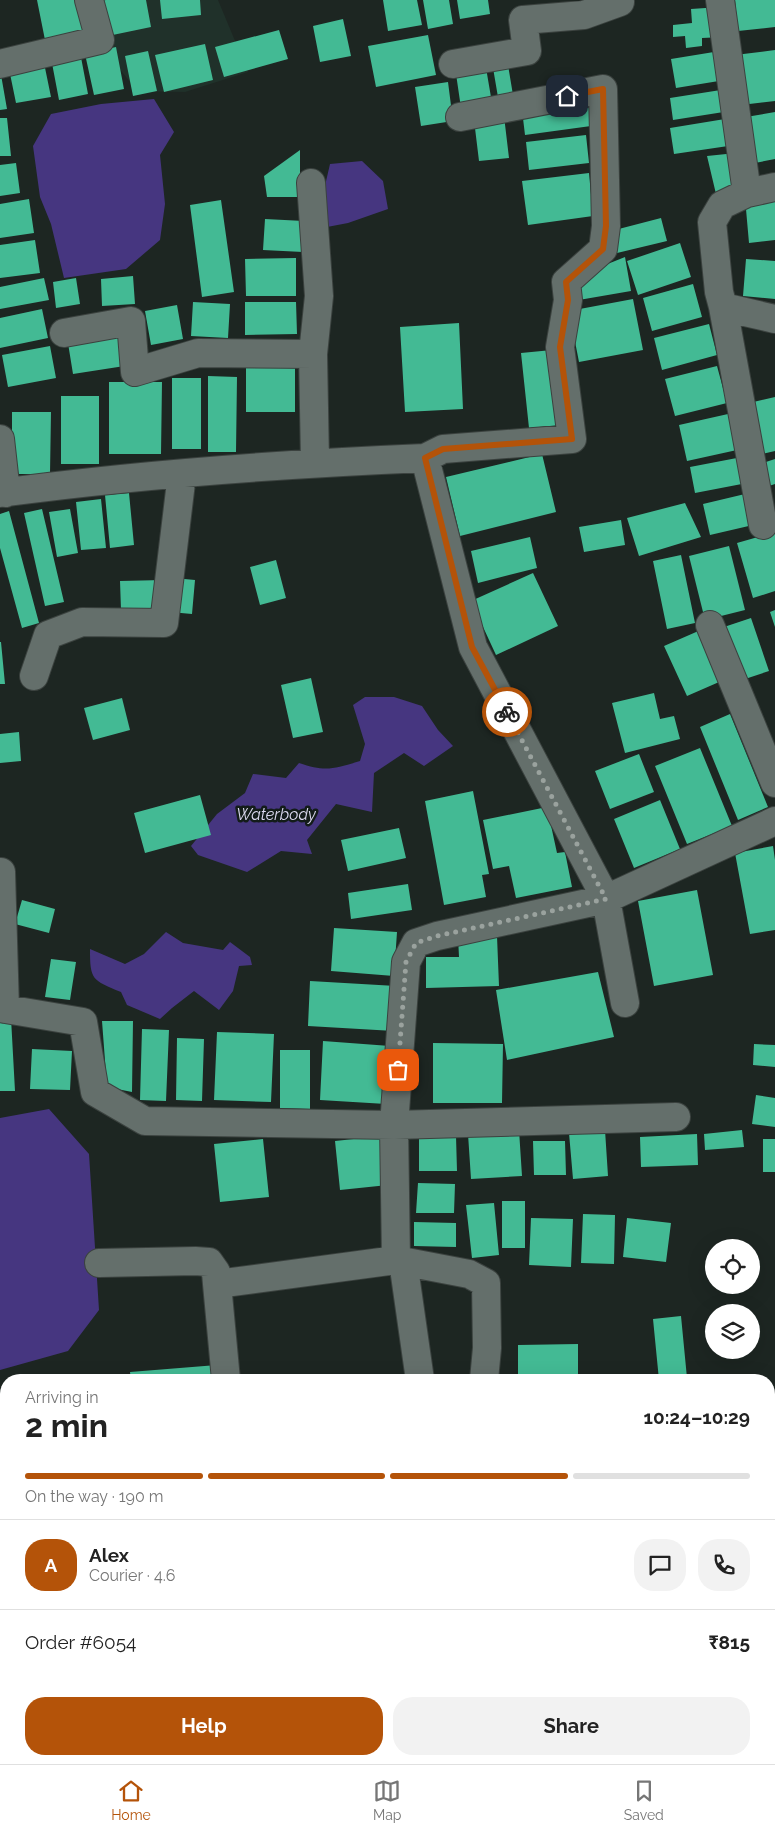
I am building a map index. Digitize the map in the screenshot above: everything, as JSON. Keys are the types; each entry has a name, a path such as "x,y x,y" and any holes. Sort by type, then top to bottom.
{"street":[{"path":"0,64 100,40 89,0"},
{"path":"720,0 747,193"},
{"path":"453,64 527,52 523,20 584,14 626,1"},
{"path":"0,439 3,493 89,482 315,462 425,458 443,449 572,439 560,347 568,300 566,282 603,249 606,226 603,89 460,117"},
{"path":"311,183 319,296 314,354 315,462"},
{"path":"764,525 719,292 712,222 722,205 747,193 775,187"},
{"path":"723,307 775,319"},
{"path":"64,333 131,321 136,372 198,353 314,354"},
{"path":"425,458 472,647 606,899 625,1003"},
{"path":"34,676 48,635 82,622 164,623 182,474"},
{"path":"710,625 775,783"},
{"path":"419,1374 400,1261 394,1125 406,962 416,943 437,936 606,899 775,821"},
{"path":"0,872 3,1009 83,1022 96,1092 145,1122 394,1125 676,1117"},
{"path":"217,1284 400,1261 469,1274 486,1283 487,1348 485,1374"},
{"path":"99,1263 209,1262 216,1272 225,1374"}],"shaded area":[{"path":"90,0 218,0 248,72 185,92 137,91 101,45"}],"water":[{"path":"154,99 174,132 160,155 165,204 160,240 126,269 64,278 51,224 40,197 33,146 51,114 101,104"},
{"path":"362,161 383,181 388,209 348,223 327,227 321,203 330,164"},
{"name":"Waterbody","path":"365,697 394,697 422,706 438,730 453,746 424,766 404,753 374,773 372,812 336,804 307,840 312,854 281,851 247,872 198,855 191,846 217,814 245,793 253,774 286,778 299,763 316,768 330,768 360,761 365,744 353,705"},
{"path":"166,932 183,943 223,950 230,942 250,957 252,965 239,966 233,991 219,1010 194,991 160,1019 127,1005 121,992 104,985 92,973 90,949 125,964 144,954"},
{"path":"49,1109 89,1154 99,1310 68,1351 0,1370 0,1118"}],"building":[{"path":"37,0 87,0 93,30 45,40"},
{"path":"106,0 146,0 151,27 103,37 95,2"},
{"path":"160,0 200,0 201,15 162,19"},
{"path":"383,0 417,0 422,25 388,31"},
{"path":"423,0 449,0 453,24 428,29"},
{"path":"457,0 488,0 490,14 460,19"},
{"path":"735,0 775,0 775,27 738,31"},
{"path":"720,7 723,37 702,38 702,46 686,48 685,36 673,37 673,25 692,23 691,9"},
{"path":"343,19 351,56 320,62 313,26"},
{"path":"279,30 288,59 224,77 215,47"},
{"path":"428,35 436,75 376,87 368,46"},
{"path":"205,44 213,80 164,92 155,55"},
{"path":"116,47 124,89 94,95 85,54"},
{"path":"775,50 775,101 741,105 735,55"},
{"path":"148,51 157,91 133,96 125,56"},
{"path":"720,51 725,80 676,88 671,59"},
{"path":"80,52 88,94 59,100 51,58"},
{"path":"43,58 51,97 16,103 8,64"},
{"path":"507,59 514,101 499,103 492,62"},
{"path":"485,62 492,103 461,108 455,67"},
{"path":"0,69 7,109 0,110"},
{"path":"448,82 453,121 421,126 415,87"},
{"path":"727,89 730,111 673,120 670,98"},
{"path":"588,102 591,126 525,135 522,110"},
{"path":"775,112 775,159 755,163 746,117"},
{"path":"504,116 509,158 479,161 474,120"},
{"path":"0,118 7,118 11,156 0,156"},
{"path":"731,118 735,145 674,154 670,128"},
{"path":"586,135 589,163 529,170 526,142"},
{"path":"300,150 300,197 267,197 264,176"},
{"path":"736,153 740,188 716,194 707,156"},
{"path":"16,163 20,193 0,196 0,165"},
{"path":"589,173 593,216 528,225 522,181"},
{"path":"775,196 775,240 749,243 745,198"},
{"path":"29,199 34,233 0,238 0,204"},
{"path":"221,200 234,292 202,297 190,205"},
{"path":"661,218 667,241 617,253 611,231"},
{"path":"265,219 304,221 303,252 263,250"},
{"path":"35,240 40,273 0,278 0,245"},
{"path":"680,243 691,277 638,295 627,261"},
{"path":"625,257 631,291 573,301 572,293 590,271"},
{"path":"296,258 296,296 246,296 245,259"},
{"path":"746,259 775,261 775,299 743,296"},
{"path":"133,276 135,304 102,306 101,279"},
{"path":"44,278 49,300 0,309 0,287"},
{"path":"76,278 80,304 56,308 53,282"},
{"path":"693,284 702,317 652,331 643,298"},
{"path":"633,299 643,350 579,362 569,311"},
{"path":"193,302 230,304 228,338 191,336"},
{"path":"245,302 296,302 297,334 245,335"},
{"path":"177,305 183,339 151,345 145,311"},
{"path":"42,309 48,338 0,348 0,318"},
{"path":"459,323 463,409 405,412 400,327"},
{"path":"709,324 717,355 662,370 654,338"},
{"path":"125,328 131,365 73,374 67,337"},
{"path":"50,346 56,378 8,387 2,355"},
{"path":"552,350 560,425 529,428 521,353"},
{"path":"717,366 727,403 675,416 665,379"},
{"path":"246,367 295,368 295,412 246,412"},
{"path":"208,376 237,377 236,452 208,452"},
{"path":"172,378 201,378 201,449 172,449"},
{"path":"109,382 162,382 161,454 109,454"},
{"path":"61,396 99,396 99,464 61,464"},
{"path":"775,397 775,451 762,454 749,403"},
{"path":"12,412 51,412 50,474 12,474"},
{"path":"728,414 737,450 687,461 679,425"},
{"path":"542,454 556,512 460,536 446,477"},
{"path":"742,457 747,483 695,493 690,467"},
{"path":"775,459 775,484 766,487 760,464"},
{"path":"129,493 134,545 110,548 105,495"},
{"path":"745,494 753,525 710,535 703,504"},
{"path":"101,499 106,548 81,550 76,502"},
{"path":"685,503 701,537 639,556 627,518"},
{"path":"42,509 64,602 45,606 24,513"},
{"path":"70,509 78,553 57,557 49,512"},
{"path":"9,511 39,623 22,628 0,548 0,514"},
{"path":"621,520 625,545 584,552 579,527"},
{"path":"775,532 775,591 753,598 737,543"},
{"path":"530,537 537,568 478,583 471,551"},
{"path":"729,546 745,610 705,620 689,556"},
{"path":"681,555 695,623 667,629 653,561"},
{"path":"276,560 286,598 260,605 250,567"},
{"path":"533,573 558,626 496,655 471,601"},
{"path":"174,578 195,580 192,614 170,612"},
{"path":"163,580 163,609 121,610 120,581"},
{"path":"775,610 775,627 770,612"},
{"path":"751,618 769,671 739,681 721,628"},
{"path":"703,629 726,679 687,696 664,646"},
{"path":"1,642 5,684 0,684"},
{"path":"311,678 323,732 293,738 281,685"},
{"path":"654,693 660,719 674,716 680,739 625,753 612,703"},
{"path":"122,698 130,730 93,740 84,708"},
{"path":"730,714 768,807 738,820 700,727"},
{"path":"19,732 21,761 0,763 0,734"},
{"path":"700,748 732,826 687,844 655,766"},
{"path":"639,754 654,792 610,809 595,771"},
{"path":"473,791 489,874 482,875 486,897 444,905 425,801"},
{"path":"200,795 211,835 145,853 134,813"},
{"path":"660,800 680,849 634,868 614,819"},
{"path":"547,807 557,853 565,852 572,887 516,898 509,866 493,869 483,820"},
{"path":"399,828 406,858 348,871 341,840"},
{"path":"773,846 775,860 775,930 750,934 735,853"},
{"path":"408,884 412,910 351,919 348,893"},
{"path":"697,890 713,975 654,986 638,901"},
{"path":"22,900 55,909 49,933 15,924"},
{"path":"334,928 397,932 394,976 331,971"},
{"path":"497,936 499,986 426,988 426,957 459,957 458,937"},
{"path":"51,959 76,962 70,1000 45,997"},
{"path":"598,972 614,1037 507,1060 496,990"},
{"path":"310,981 396,986 394,1031 308,1026"},
{"path":"11,1018 15,1091 0,1091 0,1019"},
{"path":"102,1021 133,1021 132,1092 107,1087"},
{"path":"142,1029 169,1030 166,1101 140,1100"},
{"path":"217,1032 274,1034 271,1102 214,1100"},
{"path":"177,1038 204,1039 202,1101 176,1100"},
{"path":"323,1041 390,1046 386,1104 320,1100"},
{"path":"433,1043 503,1044 502,1103 433,1103"},
{"path":"754,1044 775,1045 775,1067 753,1065"},
{"path":"32,1049 72,1051 70,1090 30,1089"},
{"path":"280,1050 310,1050 310,1109 280,1108"},
{"path":"756,1095 775,1098 775,1127 752,1124"},
{"path":"519,1130 522,1176 471,1179 468,1134"},
{"path":"605,1130 608,1176 573,1179 569,1133"},
{"path":"742,1130 744,1147 705,1150 704,1134"},
{"path":"697,1134 698,1165 641,1167 640,1137"},
{"path":"382,1136 388,1185 340,1190 335,1141"},
{"path":"419,1136 456,1136 457,1171 419,1171"},
{"path":"263,1139 269,1197 220,1202 214,1144"},
{"path":"763,1139 775,1139 775,1172 763,1172"},
{"path":"533,1141 565,1141 566,1175 534,1175"},
{"path":"418,1183 455,1184 454,1213 416,1213"},
{"path":"502,1201 525,1201 525,1248 502,1248"},
{"path":"494,1203 499,1255 472,1258 466,1205"},
{"path":"583,1214 615,1215 614,1264 581,1263"},
{"path":"531,1218 573,1219 571,1267 529,1265"},
{"path":"627,1218 671,1223 666,1262 623,1257"},
{"path":"414,1222 456,1223 456,1247 414,1246"},
{"path":"681,1316 687,1374 658,1374 653,1319"},
{"path":"578,1344 578,1374 518,1374 518,1345"},
{"path":"217,1365 218,1374 130,1374 130,1372"}],"way so far":[{"path":"398,1070 406,962 416,943 437,936 606,899 507,712"}],"route":[{"path":"507,712 472,647 425,458 443,449 572,439 560,347 568,300 566,282 603,249 606,226 606,198 603,147 603,89 567,96"}]}
